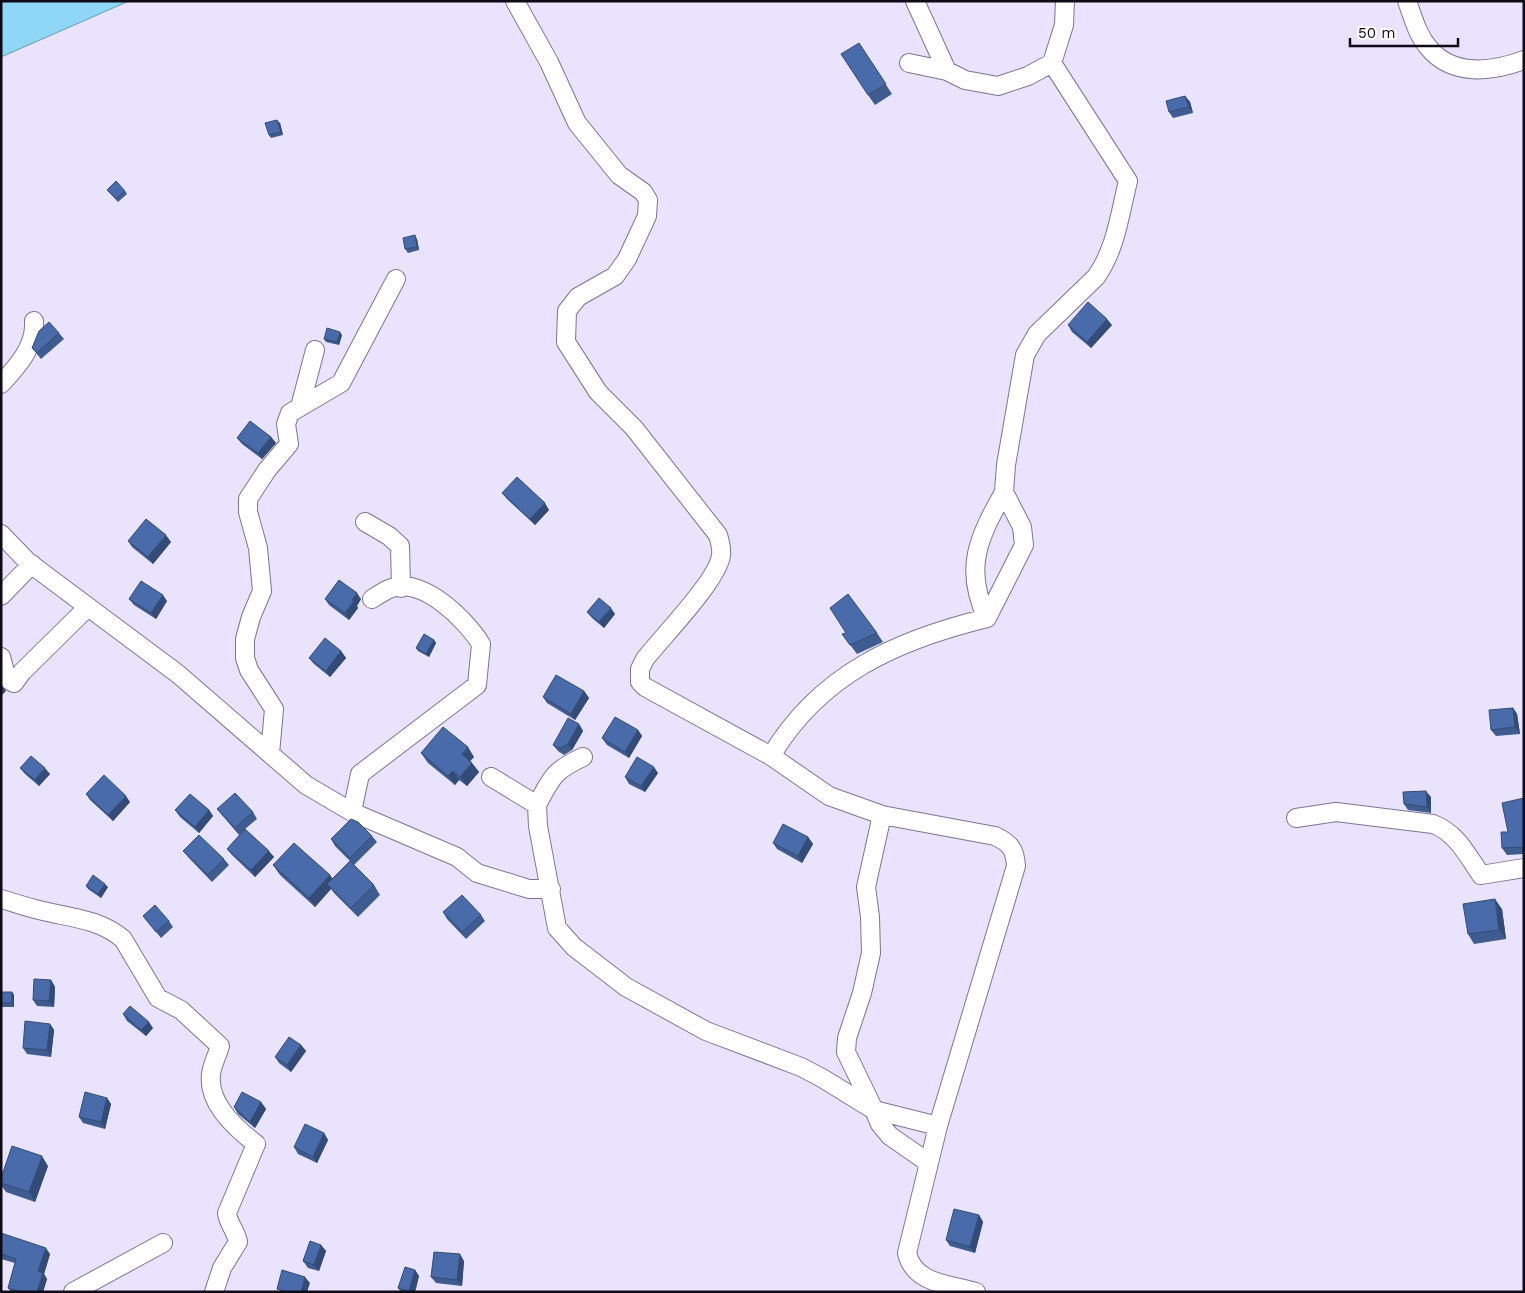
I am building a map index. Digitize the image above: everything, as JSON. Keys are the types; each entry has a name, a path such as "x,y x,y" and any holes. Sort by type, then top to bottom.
{"street":[{"path":"514,1 549,62 577,123 619,176 643,192 648,200 647,216 627,259 615,276 578,297 568,311 566,342 598,392 652,449 714,529 721,545 721,556 701,592 645,659 640,668 640,682 661,696 771,756 829,796 882,815 995,836 1008,842 1015,852 1016,866 938,1126 907,1253 910,1265 915,1273 924,1278 976,1292"},
{"path":"915,1 947,71"},
{"path":"909,63 947,71 965,80 998,86 1028,76 1052,63 1064,25 1065,1"},
{"path":"1407,1 1416,27 1428,48 1453,66 1482,71 1524,60"},
{"path":"987,618 974,586 975,573 985,527 1004,492 1006,465 1025,355 1037,334 1096,277 1104,266 1114,239 1128,181 1052,63"},
{"path":"270,754 274,709 249,670 245,658 245,639 251,617 262,591 258,548 248,512 248,499 267,470 289,444 286,424 290,413 341,383 396,279"},
{"path":"1,384 24,357 35,331 34,321"},
{"path":"300,407 315,350"},
{"path":"771,756 784,735 800,716 845,675 903,643 941,629 987,618 1024,545 1022,527 1004,492"},
{"path":"365,522 390,536 400,546 401,588"},
{"path":"1,534 32,564 178,674 306,786 352,812 458,857 477,873 530,889 551,889"},
{"path":"1,596 32,564"},
{"path":"352,812 360,774 477,685 481,644 471,628 459,615 438,600 414,588 391,588 372,599"},
{"path":"1,657 7,679 14,683 22,672 88,607"},
{"path":"583,757 561,768 550,781 537,805 538,826 557,928 574,947 604,972 652,1002 706,1031 801,1067 874,1110 938,1126"},
{"path":"491,777 537,805"},
{"path":"1296,818 1336,812 1433,824 1447,829 1481,875 1524,868"},
{"path":"882,815 866,887 870,917 871,953 862,993 847,1038 846,1052 880,1124 890,1136 929,1163"},
{"path":"1,899 42,911 78,917 116,933 123,939 158,998 181,1010 220,1046 212,1070 211,1087 218,1106 256,1144 227,1213 228,1222 236,1230 238,1242 222,1268 214,1292"},
{"path":"73,1292 163,1243"}],"water":[{"path":"1,1 129,1 1,57"}],"building":[{"path":"859,43 886,84 868,95 841,54"},
{"path":"1185,96 1189,107 1169,112 1166,101"},
{"path":"277,120 281,132 269,135 265,123"},
{"path":"116,181 125,191 116,199 107,190"},
{"path":"415,235 417,247 405,249 403,238"},
{"path":"1088,302 1107,319 1087,342 1068,325"},
{"path":"49,322 59,333 37,353 32,348 39,331"},
{"path":"327,328 340,332 337,342 324,339"},
{"path":"250,421 271,437 258,453 237,438"},
{"path":"517,477 545,503 530,519 502,493"},
{"path":"146,519 166,535 148,557 128,541"},
{"path":"339,580 357,593 352,600 354,601 345,613 325,599"},
{"path":"141,581 163,595 151,613 129,599"},
{"path":"848,594 877,633 850,645 842,634 846,633 830,608"},
{"path":"599,598 611,608 599,622 587,612"},
{"path":"424,634 434,640 426,654 416,648"},
{"path":"325,638 341,651 326,671 309,658"},
{"path":"556,675 584,691 571,714 543,697"},
{"path":"1513,708 1515,727 1491,730 1489,710"},
{"path":"615,717 638,730 625,752 602,738"},
{"path":"568,718 579,724 568,744 560,748 553,745"},
{"path":"443,727 468,747 462,754 472,763 460,777 453,771 448,776 421,753"},
{"path":"31,756 45,768 35,780 20,768"},
{"path":"637,757 654,767 641,786 625,777"},
{"path":"104,775 126,796 108,815 86,794"},
{"path":"1426,791 1427,807 1404,804 1403,792"},
{"path":"235,793 253,812 235,828 217,809"},
{"path":"190,794 209,810 195,827 175,810"},
{"path":"1524,798 1524,847 1502,848 1501,832 1508,832 1502,803"},
{"path":"351,819 358,822 372,836 350,858 331,839"},
{"path":"783,824 808,837 798,856 773,843"},
{"path":"245,829 269,851 251,870 227,849"},
{"path":"199,835 224,859 208,875 183,851"},
{"path":"294,843 330,875 309,898 273,865"},
{"path":"350,861 374,885 351,908 327,884"},
{"path":"93,875 105,884 98,894 86,886"},
{"path":"462,895 481,915 462,932 443,912"},
{"path":"1495,899 1499,930 1468,934 1463,904"},
{"path":"155,905 169,921 156,932 143,916"},
{"path":"34,979 51,980 49,1001 33,1000"},
{"path":"1,992 12,992 12,1003 1,1003"},
{"path":"130,1006 149,1022 141,1030 123,1014"},
{"path":"25,1021 50,1024 47,1050 23,1048"},
{"path":"289,1037 301,1045 287,1065 275,1057"},
{"path":"85,1092 107,1098 101,1122 79,1117"},
{"path":"242,1092 261,1102 250,1122 234,1107"},
{"path":"305,1124 324,1133 313,1157 294,1147"},
{"path":"12,1146 42,1156 29,1192 1,1183"},
{"path":"954,1209 979,1215 970,1247 946,1240"},
{"path":"1,1233 46,1248 38,1271 43,1273 37,1292 21,1292 8,1288 16,1259 1,1254"},
{"path":"310,1241 321,1245 314,1265 303,1261"},
{"path":"434,1252 460,1254 457,1280 431,1277"},
{"path":"405,1267 415,1270 409,1291 398,1288"},
{"path":"282,1270 305,1277 301,1292 286,1292 277,1289"}]}
